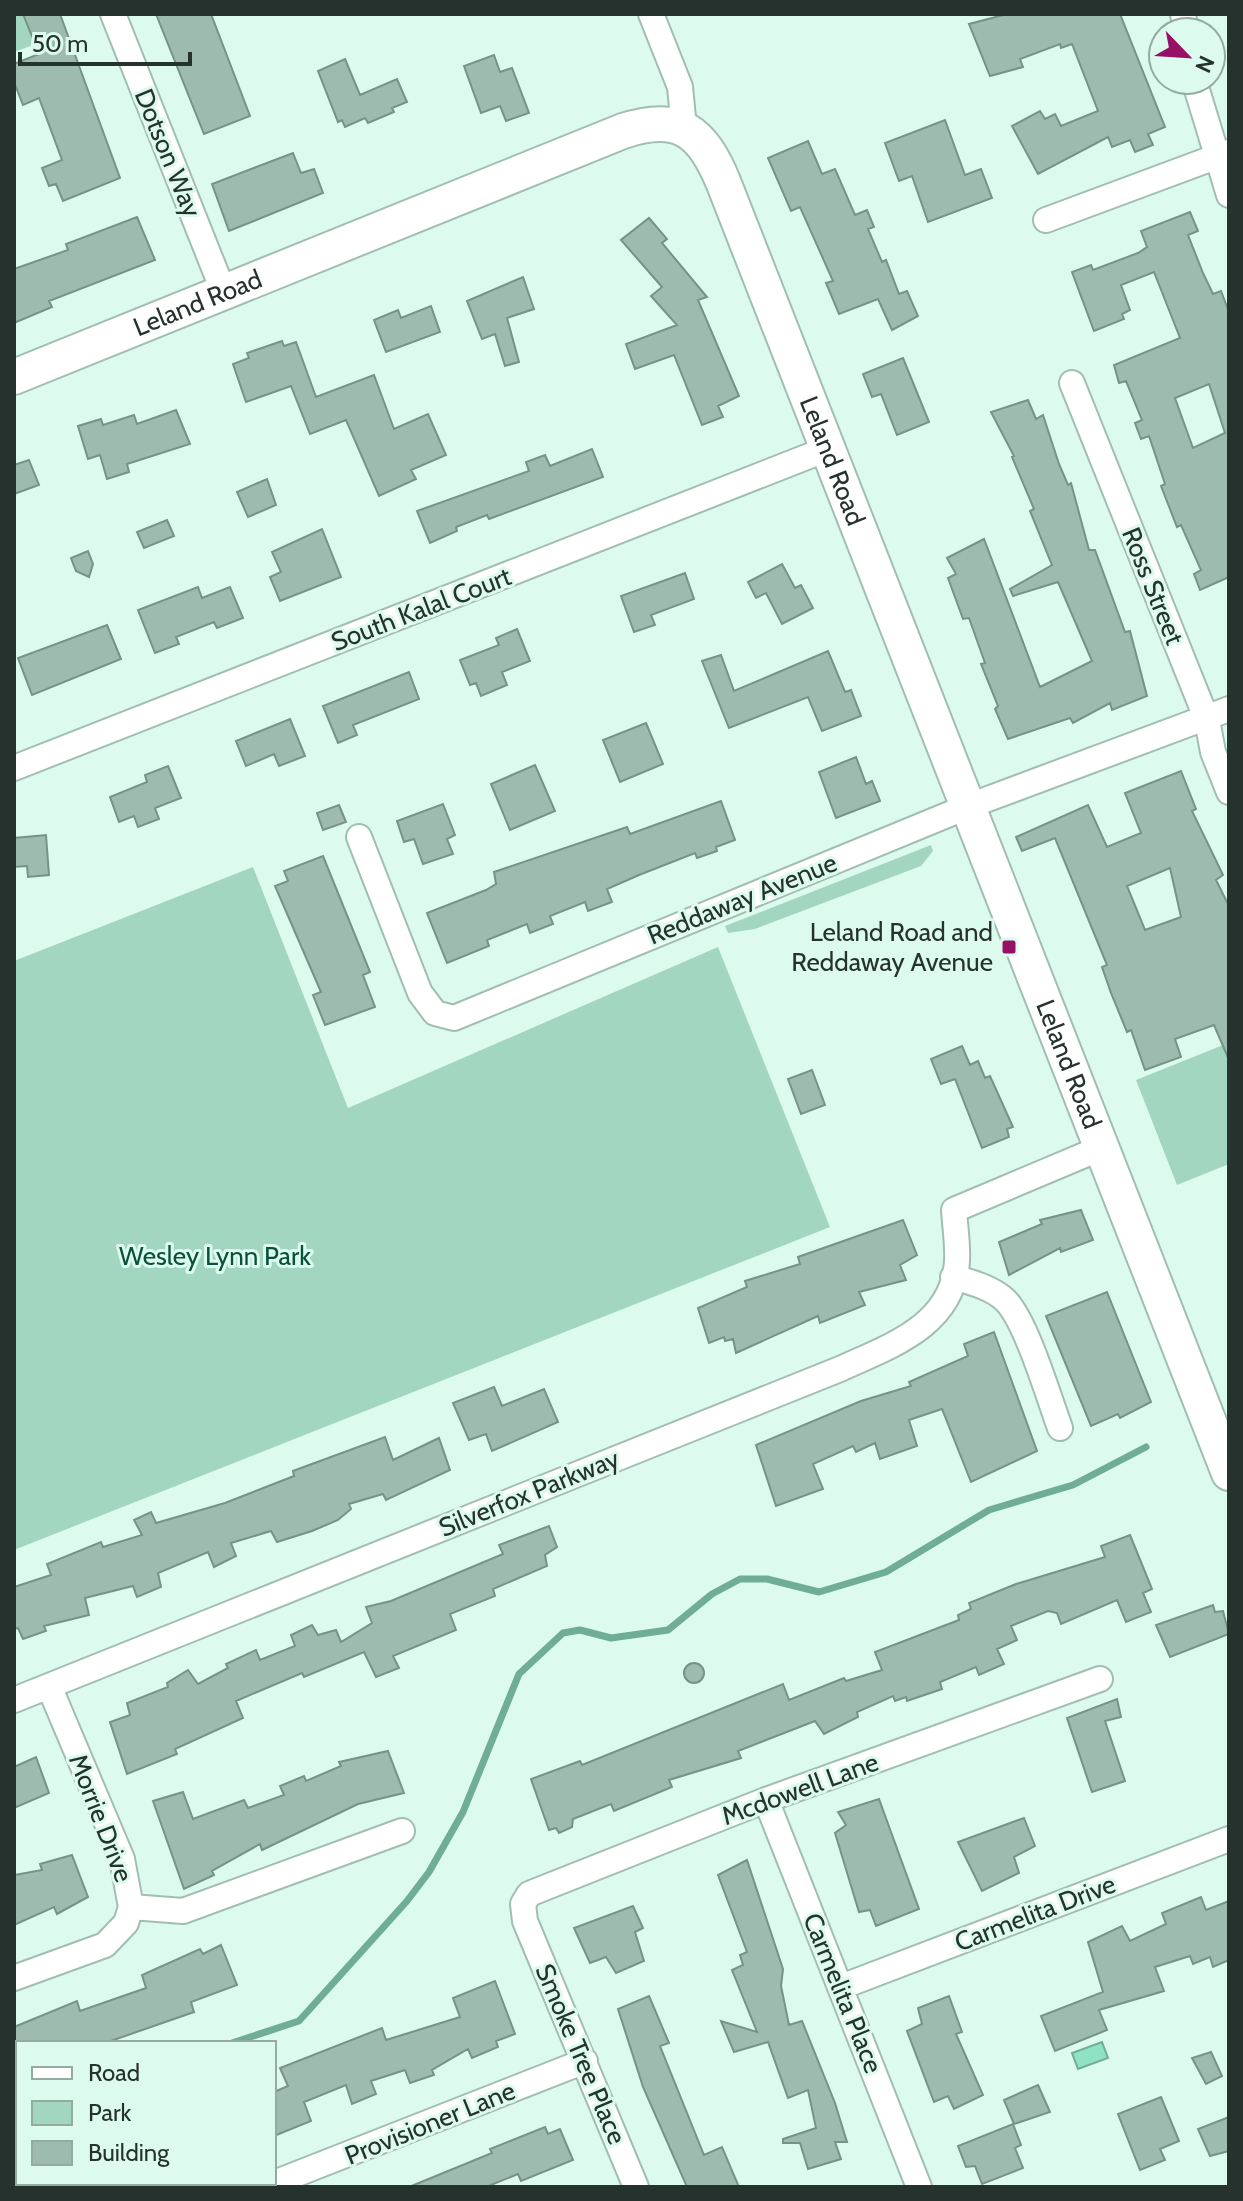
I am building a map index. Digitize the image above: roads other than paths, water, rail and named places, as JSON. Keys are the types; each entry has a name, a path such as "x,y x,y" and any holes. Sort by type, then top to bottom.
{"street":[{"name":"Dotson Way","path":"113,14 224,293"},
{"path":"651,14 680,87 684,128"},
{"path":"1200,96 1222,156 1229,195"},
{"name":"Leland Road","path":"14,377 623,131 658,123 684,128 700,140 713,158 1229,1473"},
{"path":"1046,220 1222,156"},
{"name":"Ross Street","path":"1072,383 1207,720 1213,752 1229,792"},
{"name":"South Kalal Court","path":"14,768 827,449"},
{"name":"Reddaway Avenue","path":"359,837 420,993 435,1013 454,1018 969,806 1207,720 1229,709"},
{"name":"Silverfox Parkway","path":"14,1700 840,1369 914,1334 930,1322 948,1296 957,1263 954,1210 1101,1148"},
{"path":"953,1277 984,1287 1006,1301 1027,1342 1060,1428"},
{"name":"Mcdowell Lane","path":"525,1921 523,1904 529,1894 540,1888 766,1800 1100,1679"},
{"name":"Morrie Drive","path":"14,1978 105,1945 126,1923 131,1907 122,1859 49,1686"},
{"name":"Carmelita Place","path":"766,1800 919,2187"},
{"path":"131,1907 183,1911 402,1831"},
{"name":"Carmelita Drive","path":"841,1987 1229,1839"},
{"name":"Smoke Tree Place","path":"525,1921 636,2187"},
{"name":"Provisioner Lane","path":"276,2183 304,2180 585,2061"}],"waterway":[{"path":"238,2041 299,2021 407,1901 429,1872 463,1812 519,1674 563,1633 580,1630 611,1638 668,1630 712,1594 740,1579 767,1579 819,1592 886,1572 989,1510 1073,1485 1146,1447"}],"place":[{"name":"Leland Road and Reddaway Avenue","path":"1009,947"}],"park label":[{"name":"Wesley Lynn Park","path":"215,1256"}]}
